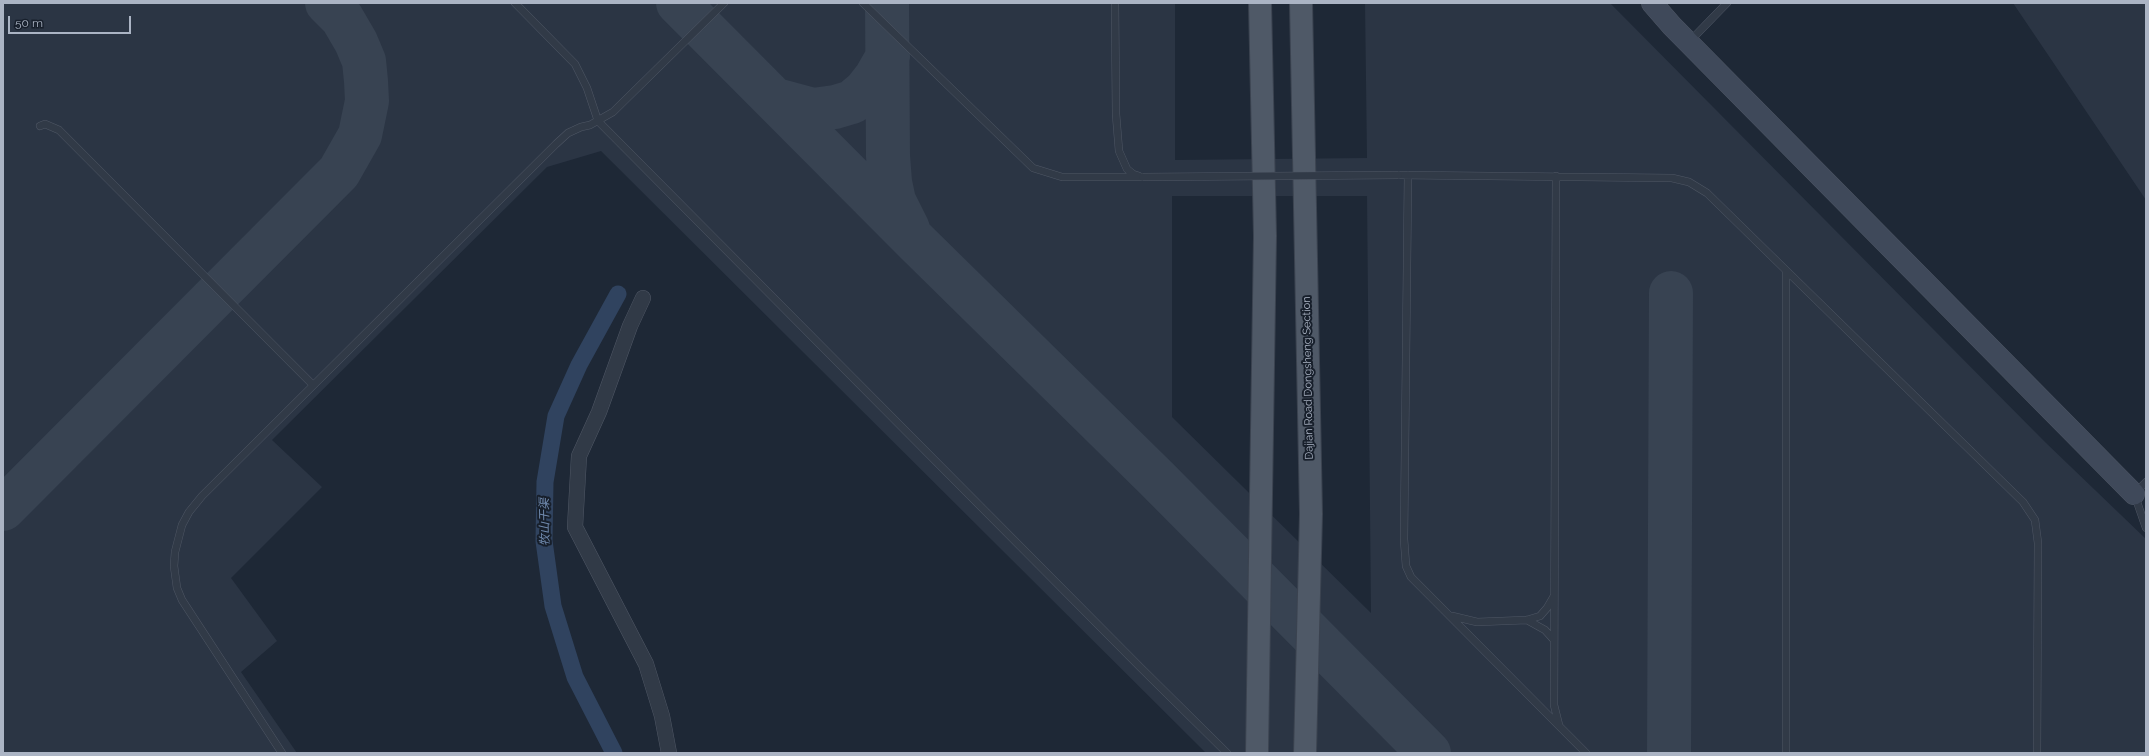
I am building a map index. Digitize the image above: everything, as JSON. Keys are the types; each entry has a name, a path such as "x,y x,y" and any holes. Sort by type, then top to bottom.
{"main road":[{"path":"1256,753 1265,236 1260,3"},
{"name":"Dajian Road Dongsheng Section","path":"1301,3 1311,514 1305,753"}],"street":[{"path":"1652,3 1688,42 2142,491"},
{"path":"642,298 630,326 599,412 579,456 574,527 646,664 662,716 669,753"}],"lane":[{"path":"515,3 575,64 587,88 598,121 1227,753"},
{"path":"282,753 182,600 175,579 175,552 182,525 194,504 556,144 568,134 598,121 612,112 640,87 724,3"},
{"path":"863,3 1034,168 1062,177 1398,174 1672,178 1689,182 1707,194 2023,502 2035,520 2038,543 2037,753"},
{"path":"1116,3 1116,114 1119,152 1127,169 1133,174 1143,177"},
{"path":"1688,42 1727,3"},
{"path":"40,126 45,124 59,130 313,385"},
{"path":"1408,175 1404,538 1406,566 1411,576 1586,753"},
{"path":"1556,176 1554,705 1556,717 1564,732"},
{"path":"1786,271 1786,753"},
{"path":"2142,491 2146,528"},
{"path":"1450,616 1477,622 1527,620 1540,616 1554,596"},
{"path":"1527,620 1545,630 1554,640"}],"shaded area":[{"path":"3,3 1175,3 1175,160 1367,158 1365,3 1610,3 2045,442 2146,539 2146,753 1206,753 601,151 547,167 272,440 322,487 231,578 277,641 241,672 297,753 3,753","holes":["1172,196 1367,196 1371,613 1172,417"]},
{"path":"2013,3 2146,3 2146,200"}],"waterway":[{"name":"牧山干渠","path":"614,753 575,677 553,606 544,541 545,482 556,416 579,365 618,294"}],"taxiway":[{"path":"3,509 339,172 360,135 367,101 366,81 364,61 356,42 342,18 327,3"},
{"path":"678,3 916,242 1156,478 1429,753"},
{"path":"887,3 888,156 890,182 894,201 908,229"},
{"path":"776,100 813,110 835,107 852,102 865,91 876,77 888,56"},
{"path":"1669,753 1671,293"}]}
